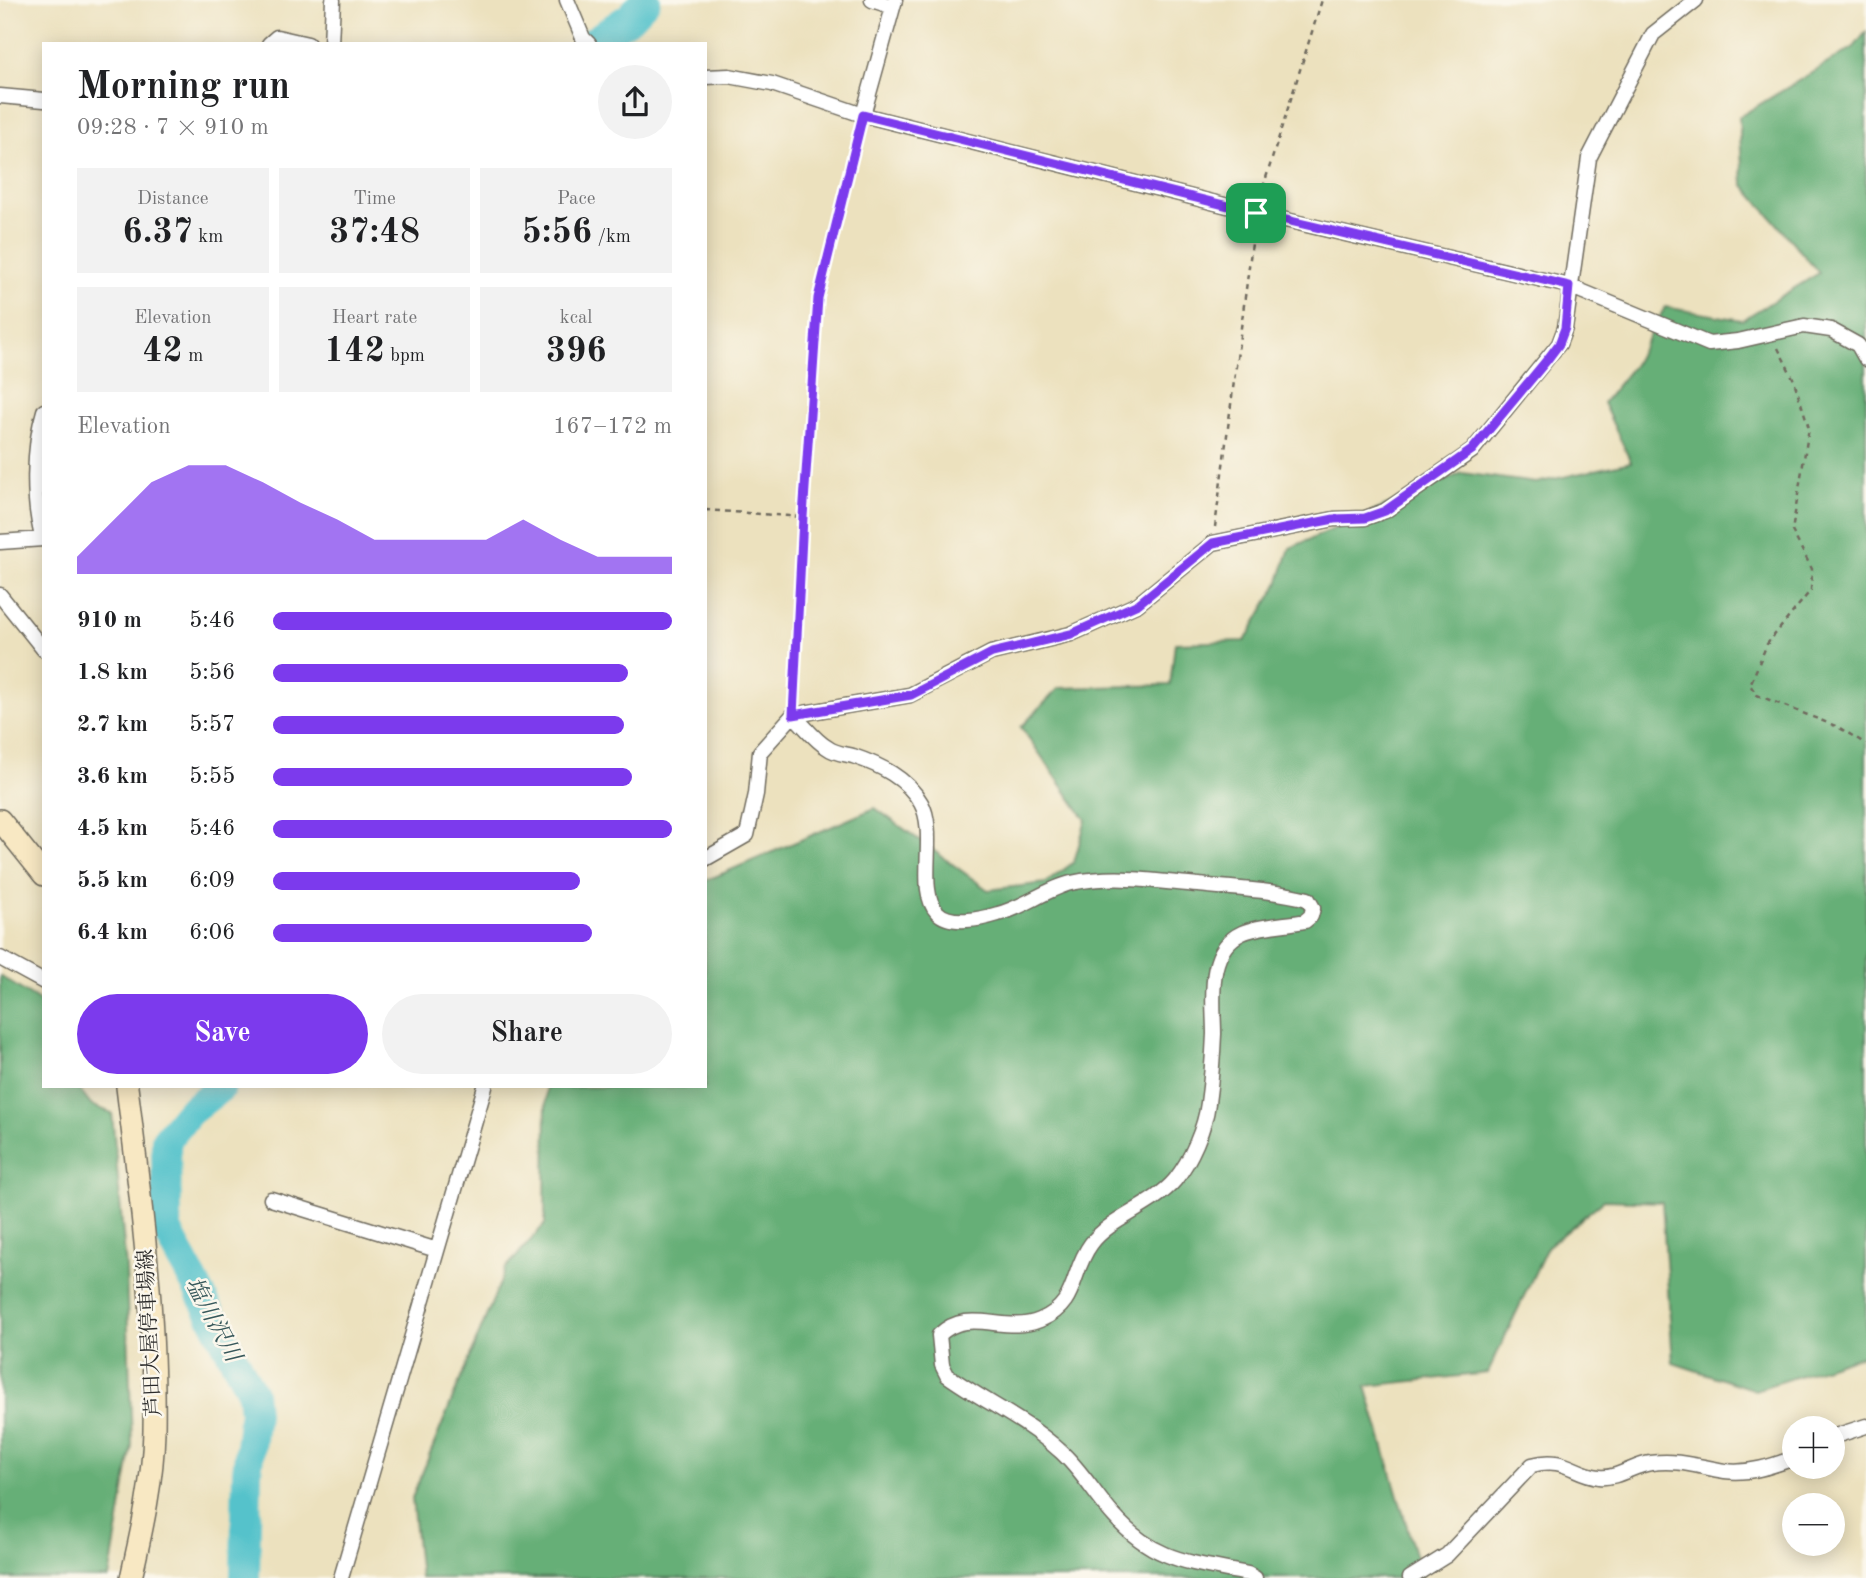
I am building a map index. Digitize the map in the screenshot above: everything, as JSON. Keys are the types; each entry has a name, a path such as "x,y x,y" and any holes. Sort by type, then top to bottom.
{"main road":[{"path":"0,820 42,872"},
{"name":"芦田大屋停車場線","path":"125,1089 150,1309 154,1433 146,1514 131,1578"}],"street":[{"path":"331,42 333,0"},
{"path":"567,0 586,41"},
{"path":"863,115 894,4 872,0"},
{"path":"707,858 747,835 756,794 760,752 793,715 911,695 992,653 1071,634 1138,604 1213,543 1334,519 1365,518 1385,511 1472,450 1559,344 1565,328 1589,158 1653,33 1696,0"},
{"path":"271,42 277,37 300,42"},
{"path":"707,77 729,76 772,84 863,115 1256,213 1569,286 1709,344 1738,341 1804,326 1831,330 1857,345 1866,359"},
{"path":"0,96 42,100"},
{"path":"42,417 39,427 36,516 42,533"},
{"path":"0,542 42,539"},
{"path":"0,595 42,648"},
{"path":"793,715 828,749 872,762 897,776 914,791 928,825 929,898 937,913 952,919 992,916 1012,911 1069,884 1117,877 1150,878 1286,893 1308,899 1313,908 1311,916 1305,921 1241,933 1222,951 1212,988 1214,1034 1208,1106 1195,1147 1175,1180 1147,1206 1111,1227 1090,1244 1069,1296 1059,1309 1039,1321 1023,1325 972,1320 950,1324 939,1335 942,1365 947,1375 1058,1448 1083,1474 1113,1515 1145,1546 1168,1557 1248,1574 1255,1578"},
{"path":"0,958 42,981"},
{"path":"341,1578 485,1088"},
{"path":"271,1199 437,1250"},
{"path":"1845,1433 1866,1426"},
{"path":"1410,1578 1447,1555 1532,1465 1545,1462 1572,1465 1597,1477 1608,1477 1647,1463 1676,1460 1725,1471 1751,1471 1782,1462"}],"path":[{"path":"1213,543 1256,213 1322,0"},
{"path":"793,715 818,298 863,115"},
{"path":"1771,332 1793,378 1808,428 1792,531 1812,569 1811,590 1767,644 1750,685 1757,695 1838,727 1866,744"},
{"path":"707,510 803,517"}],"green space":[{"path":"1866,32 1866,1354 1755,1390 1673,1363 1662,1202 1604,1200 1547,1247 1488,1373 1366,1386 1422,1578 420,1578 412,1498 506,1268 545,1224 546,1088 707,1088 707,880 875,808 988,890 1046,883 1074,862 1086,820 1021,727 1059,688 1170,685 1175,643 1245,641 1278,584 1290,548 1462,473 1536,483 1631,462 1603,403 1633,366 1665,307 1742,320 1819,273 1743,184 1739,117 1854,47"},
{"path":"0,976 42,1003 42,1088 78,1088 91,1105 112,1113 126,1268 132,1445 109,1578 0,1578"}],"waterway":[{"name":"塩川沢川","path":"593,42 630,17 646,0"},
{"name":"塩川沢川","path":"220,1088 189,1112 166,1140 167,1230 252,1393 254,1413 247,1472 245,1578"}],"route":[{"path":"863,115 1256,213 1569,286 1565,328 1559,344 1472,450 1385,511 1365,518 1334,519 1213,543 1138,604 1071,634 992,653 964,665 911,695 793,715 818,298 863,115"}]}
